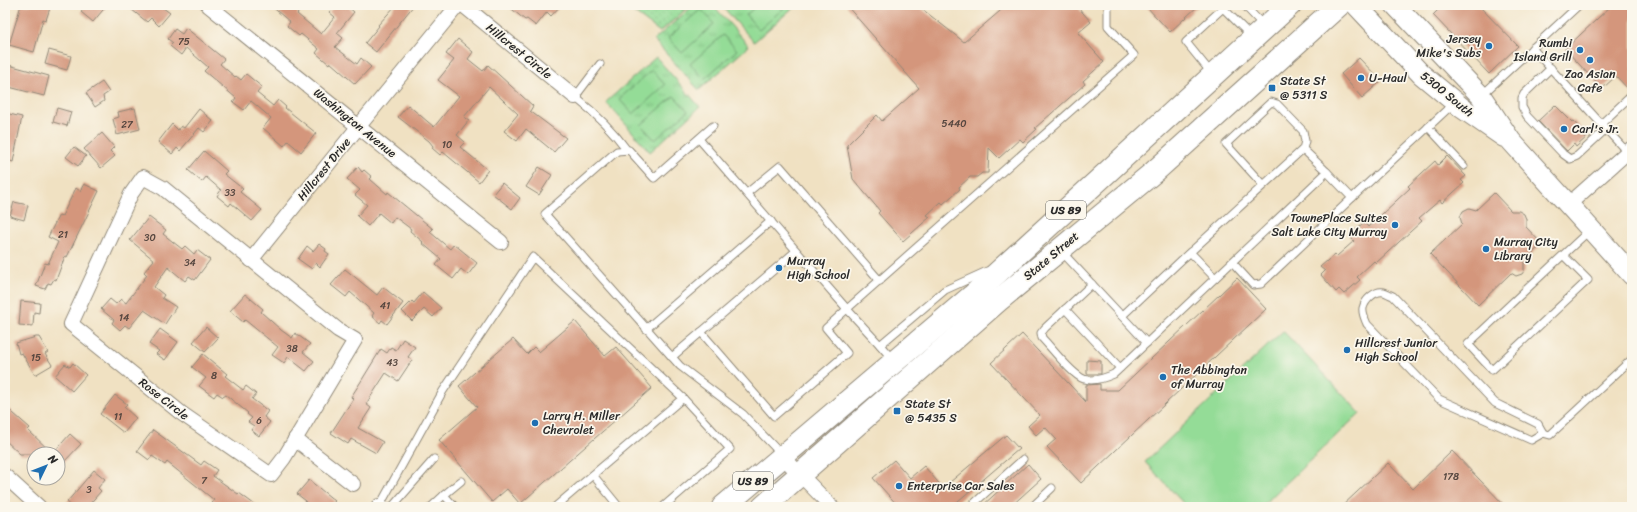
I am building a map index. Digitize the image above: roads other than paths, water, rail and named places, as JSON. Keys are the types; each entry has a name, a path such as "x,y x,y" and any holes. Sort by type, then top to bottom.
{"main road":[{"name":"State Street","path":"723,507 895,362 1015,257 1290,5"},
{"name":"State Street","path":"763,507 999,300 1154,172 1339,5"},
{"name":"5300 South","path":"1356,5 1421,74 1455,102 1511,141"},
{"name":"5300 South","path":"1396,5 1481,96 1511,141 1632,275"}],"street":[{"name":"Washington Avenue","path":"208,5 501,242"},
{"name":"Hillcrest Drive","path":"251,260 458,5"},
{"name":"Hillcrest Circle","path":"463,5 575,97"},
{"path":"1568,205 1630,150"},
{"name":"Rose Circle","path":"143,177 163,188 251,260 338,330 355,340 284,458 271,475 181,413 71,324 131,194 143,177"},
{"path":"295,439 353,484"},
{"path":"782,456 832,507"},
{"path":"5,476 39,507"}],"lane":[{"path":"701,332 774,416 847,354 826,328 1134,55 1108,26 1108,5"},
{"path":"1244,5 1259,33"},
{"path":"1481,96 1579,5"},
{"path":"1213,75 1186,42 1223,8 1259,33"},
{"path":"1532,48 1603,126 1630,150"},
{"path":"600,64 575,97 595,113 610,128 627,150 629,150 654,178 713,126"},
{"path":"1551,68 1527,90 1522,98 1522,107 1526,116 1563,154 1570,159 1577,156 1632,95"},
{"path":"1122,316 1303,148 1305,141 1303,131 1277,104 1271,102 1226,144 1263,185"},
{"path":"1232,262 1253,285 1261,284 1455,102"},
{"path":"1428,127 1464,166"},
{"path":"699,139 895,362"},
{"path":"1303,148 1352,198"},
{"path":"627,150 617,151 545,214 680,366 743,414 782,456"},
{"path":"747,193 780,166 880,281"},
{"path":"1092,284 1041,333 1042,338 1076,375 1084,379 1096,380 1114,374 1327,172"},
{"path":"646,329 770,221"},
{"path":"1563,255 1588,280 1492,370 1468,344 1563,255 1590,230"},
{"path":"1059,250 1147,343"},
{"path":"672,357 796,251"},
{"path":"1190,252 1215,278"},
{"path":"383,507 443,391 533,257 683,398 730,449 662,507"},
{"path":"880,345 945,290 1015,257"},
{"path":"1543,433 1531,440 1439,399 1367,324 1363,309 1366,302 1371,296 1377,293 1384,292 1393,296 1495,404 1538,424 1543,433 1550,435 1632,359"},
{"path":"1065,309 1120,368"},
{"path":"555,507 683,398"},
{"path":"383,507 434,459"},
{"path":"970,507 1023,459"},
{"path":"593,475 619,507"},
{"path":"431,507 461,480"},
{"path":"1032,507 1052,488"},
{"path":"444,495 455,507"}],"place":[{"name":"Jersey Mike's Subs","path":"1489,46"},
{"name":"Rumbi Island Grill","path":"1580,50"},
{"name":"Zao Asian Cafe","path":"1590,60"},
{"name":"U-Haul","path":"1361,78"},
{"name":"State St @ 5311 S","path":"1272,88"},
{"name":"Carl's Jr.","path":"1564,129"},
{"name":"TownePlace Suites Salt Lake City Murray","path":"1395,225"},
{"name":"Murray City Library","path":"1486,249"},
{"name":"Murray High School","path":"779,268"},
{"name":"Hillcrest Junior High School","path":"1347,350"},
{"name":"The Abbington of Murray","path":"1163,377"},
{"name":"State St @ 5435 S","path":"897,411"},
{"name":"Larry H. Miller Chevrolet","path":"535,423"},
{"name":"Enterprise Car Sales","path":"899,486"}]}
